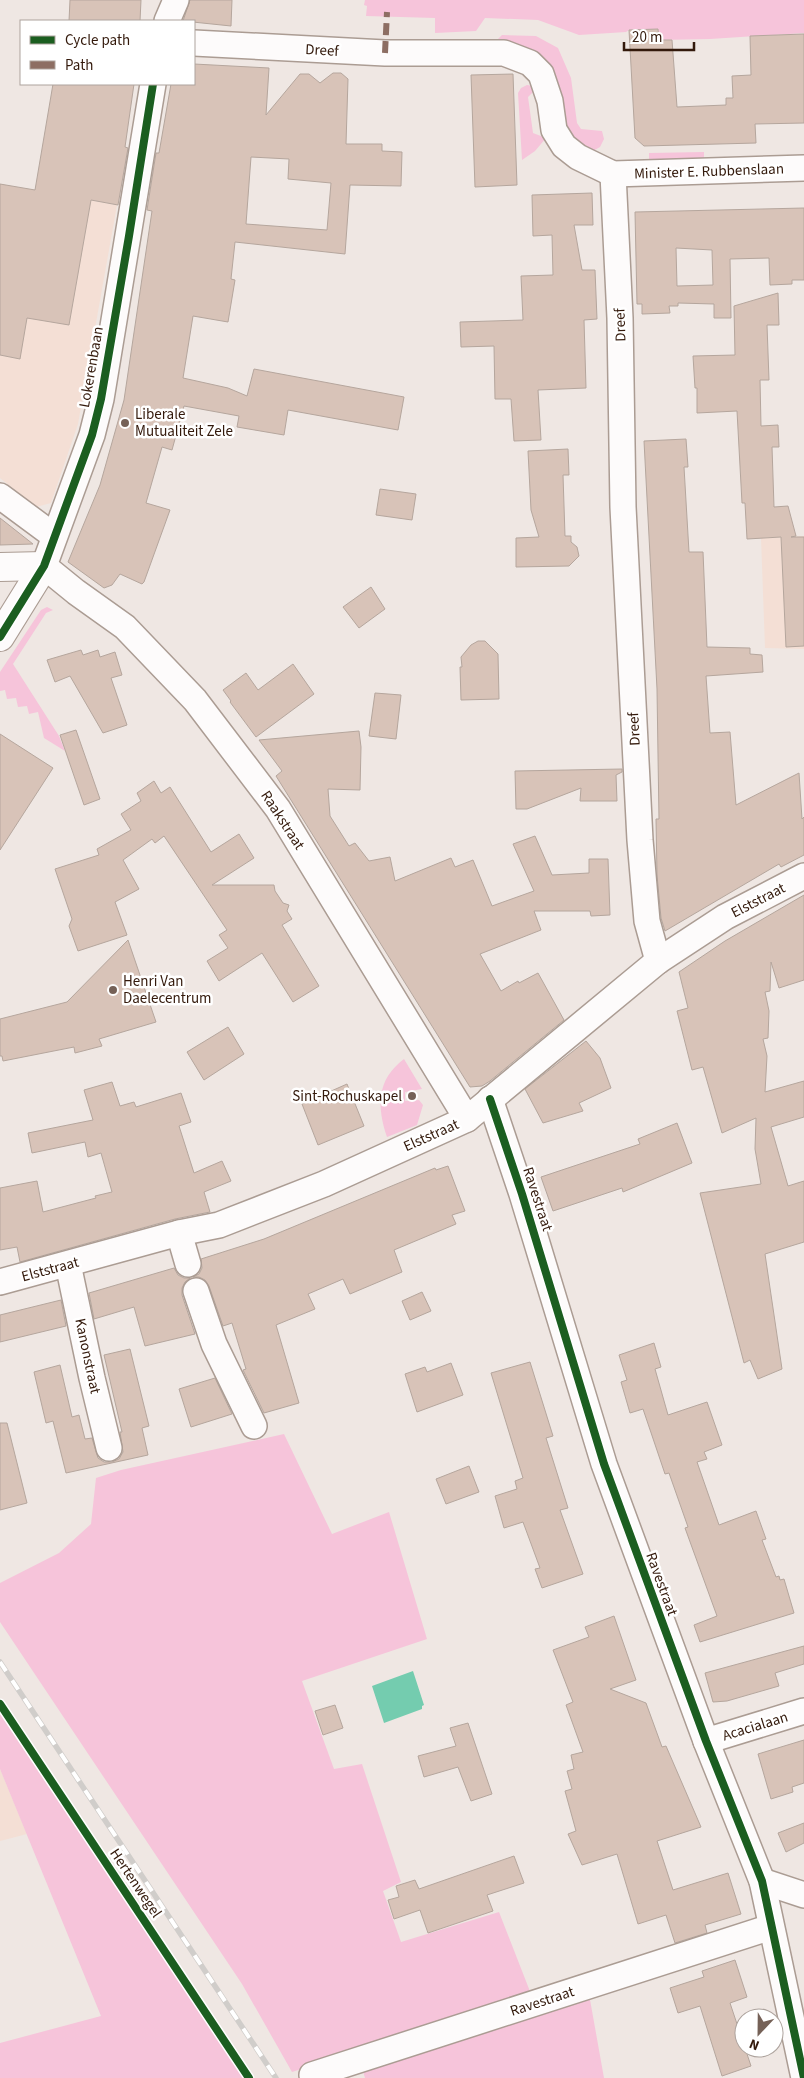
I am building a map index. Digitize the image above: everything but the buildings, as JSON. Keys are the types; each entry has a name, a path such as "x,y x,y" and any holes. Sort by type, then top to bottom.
{"street":[{"path":"167,20 176,0"},
{"name":"Dreef","path":"195,43 385,53 504,53 514,56 530,64 541,74 550,101 554,130 564,146 578,156 613,174 620,318 623,506 640,840 647,921 658,961"},
{"name":"Lokerenbaan","path":"0,637 44,566 92,434 101,400 153,85"},
{"name":"Minister E. Rubbenslaan","path":"613,174 804,168"},
{"path":"0,496 54,536"},
{"path":"0,567 44,566"},
{"name":"Raakstraat","path":"44,566 76,592 125,627 195,700 278,809 467,1119"},
{"name":"Elststraat","path":"0,1282 179,1233 219,1225 324,1184 467,1119 658,961 725,917 804,876"},
{"name":"Ravestraat","path":"490,1099 522,1194 604,1464 706,1741 762,1881 804,2078"},
{"path":"179,1233 188,1264"},
{"name":"Kanonstraat","path":"68,1264 109,1448"},
{"path":"196,1291 214,1344 254,1426"},
{"name":"Acacialaan","path":"706,1741 804,1711"},
{"path":"762,1881 804,1895"},
{"name":"Ravestraat","path":"312,2075 771,1927"}],"shaded area":[{"path":"365,0 804,0 804,33 659,40 658,29 579,35 538,20 485,18 476,31 435,33 435,18 366,16 367,6 364,5"},
{"path":"502,35 536,36 558,48 571,78 577,123 581,129 602,131 604,139 600,147 593,151 574,140 566,123 558,84 551,71 532,51 499,42 498,39"},
{"path":"527,85 533,86 534,91 528,97 533,133 546,138 535,151 522,160 518,93 521,88"},
{"path":"704,152 704,158 649,160 649,153"},
{"path":"0,184 117,205 78,424 51,503 36,507 0,478"},
{"path":"804,536 804,649 765,648 761,538"},
{"path":"47,607 53,610 46,613 13,664 59,736 65,751 44,738 38,712 29,714 27,706 18,707 16,698 7,699 5,690 0,691 0,672 41,610"},
{"path":"404,1059 422,1089 405,1092 405,1101 419,1100 423,1105 417,1125 387,1137 382,1115 381,1095 388,1076"},
{"path":"284,1434 332,1534 389,1512 427,1639 302,1681 334,1769 362,1764 401,1882 383,1891 401,1942 499,1912 531,1994 589,1994 604,2078 365,2078 357,2051 292,2072 242,1984 0,1622 0,1583 59,1553 91,1524 96,1478 121,1470"},
{"path":"413,1671 424,1705 422,1709 384,1723 372,1686"},
{"path":"0,1714 244,2078 0,2078 0,2043 101,2016 0,1769"},
{"path":"0,1769 27,1834 0,1841"}],"railway":[{"path":"0,1662 276,2078"}],"marked path":[{"path":"385,53 387,12"}],"cycle path":[{"path":"0,637 44,566 92,435 101,399 153,85"},
{"path":"490,1099 522,1194 604,1464 706,1741 762,1881 804,2078"},
{"name":"Hertenwegel","path":"0,1704 249,2078"}],"place":[{"name":"Liberale Mutualiteit Zele","path":"125,423"},
{"name":"Henri Van Daelecentrum","path":"113,990"},
{"name":"Sint-Rochuskapel","path":"412,1096"}]}
